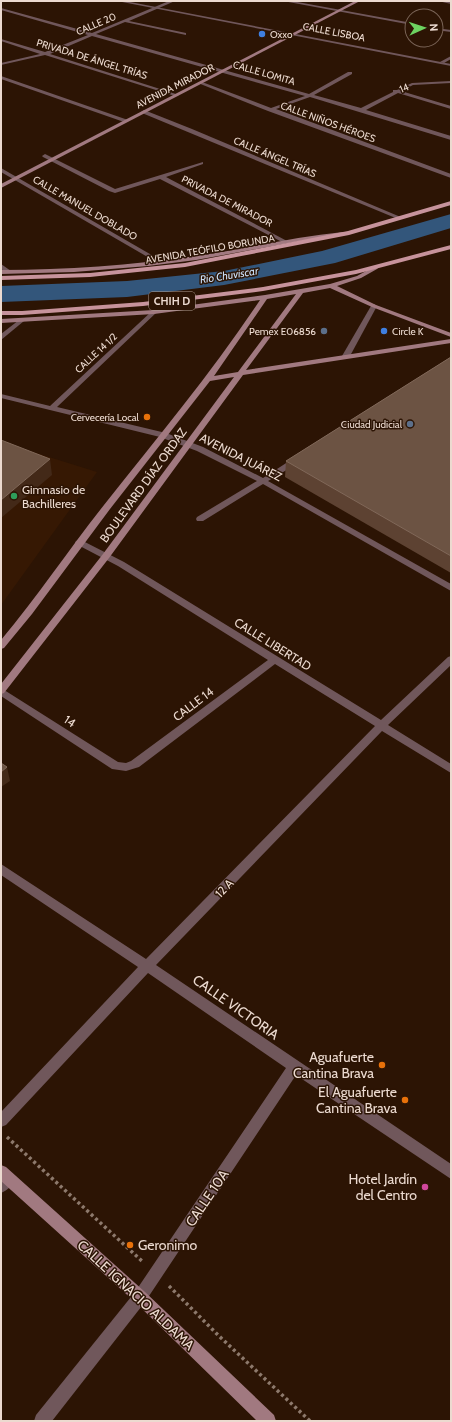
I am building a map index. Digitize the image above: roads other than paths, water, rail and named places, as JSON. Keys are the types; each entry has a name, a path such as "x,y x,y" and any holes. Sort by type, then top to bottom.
{"main road":[{"name":"AVENIDA MIRADOR","path":"1,186 200,84 350,1"},
{"name":"AVENIDA MIRADOR","path":"336,10 358,1"},
{"name":"AVENIDA MIRADOR","path":"98,129 216,69 292,33"},
{"path":"39,159 52,153"},
{"path":"1,179 14,172"},
{"name":"AVENIDA TEÓFILO BORUNDA","path":"1,278 90,275 142,271 185,265 260,252 349,233 451,203"},
{"name":"AVENIDA TEÓFILO BORUNDA","path":"1,272 89,268 196,258 284,241 349,233"},
{"name":"CHIH D","path":"1,313 43,312 155,303 257,290 375,268 451,247"},
{"path":"1,321 154,312 265,297 331,286 359,277 375,268"},
{"path":"331,286 374,306 451,335"},
{"name":"BOULEVARD DÍAZ ORDAZ","path":"1,691 106,556 301,291"},
{"name":"BOULEVARD DÍAZ ORDAZ","path":"1,646 30,611 80,542 207,380 265,297"},
{"path":"207,380 346,356 451,341"},
{"name":"CALLE IGNACIO ALDAMA","path":"3,1179 140,1297 268,1421"}],"street":[{"name":"CALLE LISBOA","path":"119,1 292,33 451,65"},
{"name":"CALLE 20","path":"1,64 45,54 173,1"},
{"path":"285,1 404,23"},
{"path":"440,1 451,3"},
{"name":"CALLE LOMITA","path":"1,9 362,110 451,138"},
{"path":"125,21 184,34"},
{"name":"PRIVADA DE ÁNGEL TRÍAS","path":"1,40 177,95"},
{"path":"442,62 451,56"},
{"path":"270,110 308,96 350,73"},
{"path":"1,77 126,121"},
{"name":"14","path":"362,110 395,91 412,84 451,82"},
{"name":"CALLE NIÑOS HÉROES","path":"200,84 451,176"},
{"path":"395,91 451,108"},
{"name":"CALLE ÁNGEL TRÍAS","path":"144,112 400,218"},
{"name":"PRIVADA DE MIRADOR","path":"45,156 111,190 120,190 201,163"},
{"name":"CALLE MANUEL DOBLADO","path":"1,170 160,262"},
{"name":"PRIVADA DE MIRADOR","path":"161,177 284,241"},
{"path":"1,266 9,272"},
{"path":"346,356 374,306"},
{"name":"CALLE 14 1/2","path":"51,409 154,312"},
{"path":"1,338 21,321"},
{"name":"AVENIDA JUÁREZ","path":"1,396 163,435 189,443 214,454 263,481 451,588"},
{"path":"200,519 303,456"},
{"name":"CALLE LIBERTAD","path":"80,542 106,556 451,769"},
{"name":"12 A","path":"1,1121 148,965 382,726 451,659"},
{"name":"CALLE 14","path":"126,767 135,764 274,660"},
{"name":"14","path":"1,691 116,766 126,767"},
{"name":"CALLE VICTORIA","path":"1,870 148,965 294,1067 451,1172"},
{"name":"CALLE 10A","path":"42,1421 140,1297 294,1067"}],"waterway":[{"name":"Rio Chuviscar","path":"1,294 127,289 224,278 326,258 451,221"}],"place":[{"name":"Oxxo","path":"262,34"},
{"name":"Pemex E06856","path":"324,331"},
{"name":"Circle K","path":"384,331"},
{"name":"Cervecería Local","path":"147,417"},
{"name":"Ciudad Judicial","path":"410,424"},
{"name":"Gimnasio de Bachilleres","path":"14,496"},
{"name":"Aguafuerte Cantina Brava","path":"382,1065"},
{"name":"El Aguafuerte Cantina Brava","path":"405,1100"},
{"name":"Hotel Jardín del Centro","path":"425,1187"},
{"name":"Geronimo","path":"130,1245"}]}
